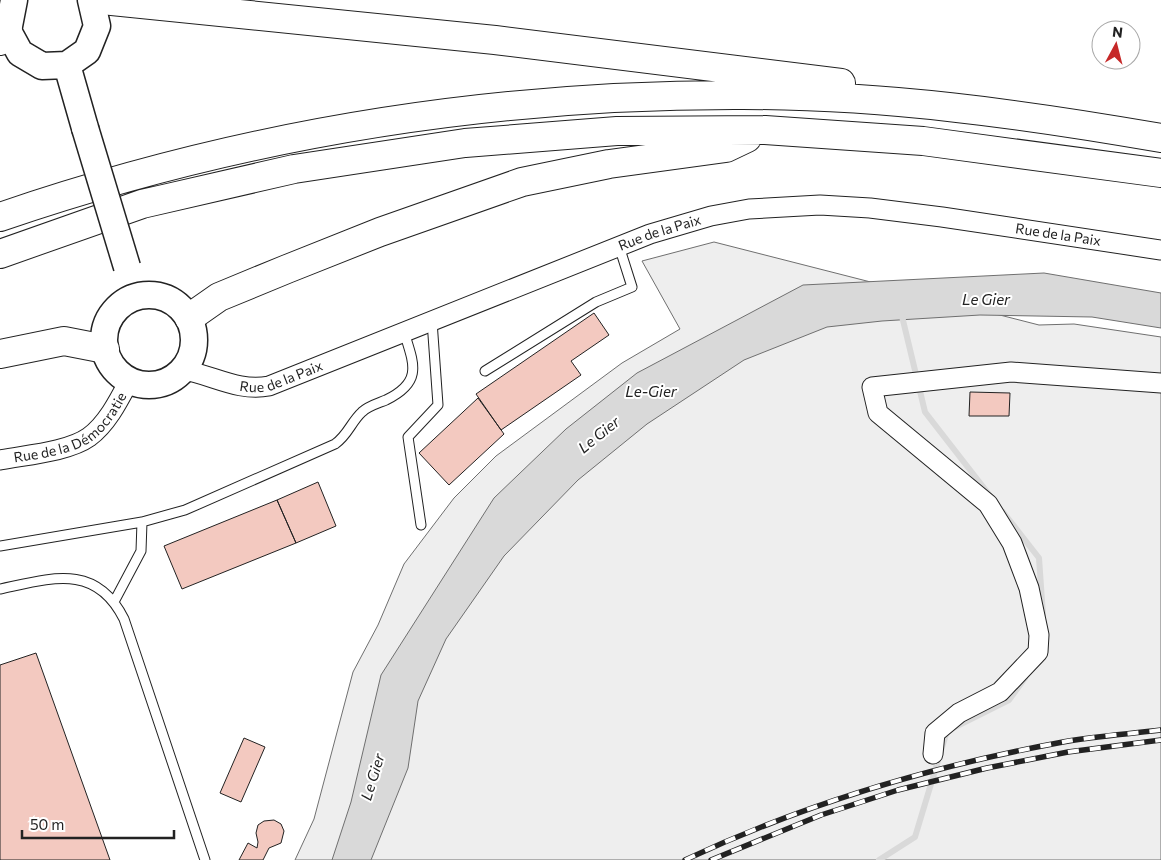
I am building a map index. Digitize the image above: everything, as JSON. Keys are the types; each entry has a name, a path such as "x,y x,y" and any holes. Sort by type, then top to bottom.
{"highway":[{"path":"102,0 495,40 839,82 927,106"},
{"path":"0,218 91,187 168,165 379,121 472,109 622,97 745,95 851,100 927,106 1022,117 1161,138"},
{"path":"189,318 219,297 287,269 388,229 522,182 609,164 726,148 764,130"},
{"path":"0,254 142,204 294,169 465,143 617,131 764,130 923,140 1161,174"},
{"path":"0,354 64,341 105,349"}],"main road":[{"path":"14,0 4,36 20,54 42,66 67,65 87,51 97,26 91,0"},
{"path":"67,65 135,298"},
{"path":"160,296 181,308 189,318 194,331 194,345 191,358 183,370 172,379 158,384 143,385 129,381 114,368 105,349 105,336 111,318 123,304 135,298 160,296"}],"street":[{"name":"Rue de la Paix","path":"183,370 242,387 254,388 282,381 432,320 682,223 749,209 820,205 870,208 1161,250"},
{"path":"933,754 935,733 960,713 1000,692 1038,652 1039,636 1029,588 1012,543 988,504 878,413 872,387 1011,372 1161,383"},
{"name":"Rue de la Démocratie","path":"0,460 69,446 88,438 116,405 129,381"}],"lane":[{"path":"485,371 596,302 632,287 620,246"},
{"path":"421,525 408,437 438,405 432,320"},
{"path":"0,546 142,522 185,510 335,444 344,438 363,410 398,394 410,383 413,364 404,332"},
{"path":"115,600 141,551 142,522"},
{"path":"0,589 64,578 82,579 98,586 115,600 124,618 205,860"}],"shaded area":[{"path":"714,242 1039,325 1074,324 1161,337 1161,860 295,860 314,819 353,672 378,625 404,564 454,498 496,456 622,363 680,329 642,261"}],"water":[{"name":"Le-Gier","path":"1044,273 1161,293 1161,328 1092,317 980,315 882,321 827,327 744,360 647,424 578,480 504,556 446,639 418,701 408,768 371,860 332,860 351,802 381,675 494,498 566,429 637,373 803,285"}],"building":[{"path":"594,313 609,335 571,361 581,375 501,430 476,394"},
{"path":"970,392 1010,393 1009,416 969,416"},
{"path":"478,398 504,434 449,485 419,453"},
{"path":"318,482 336,526 296,543 277,500"},
{"path":"277,500 296,543 182,589 164,546"},
{"path":"36,653 110,860 0,860 0,665"},
{"path":"244,738 265,747 241,802 220,793"},
{"path":"274,820 281,824 284,831 281,843 269,848 263,860 239,860 248,843 257,848 256,833 258,825 264,821"}],"waterway":[{"path":"901,312 925,412 991,497"},
{"path":"1003,512 1039,558 1043,615"},
{"path":"879,860 915,837 947,731 1009,700 1025,678"}],"railway":[{"path":"685,860 777,821 823,804 918,775 1063,742 1161,730"},
{"path":"711,860 821,815 898,790 987,768 1068,752 1161,740"}],"water label":[{"name":"Le Gier","path":"986,300"},
{"name":"Le Gier","path":"599,435"},
{"name":"Le Gier","path":"373,777"}]}
